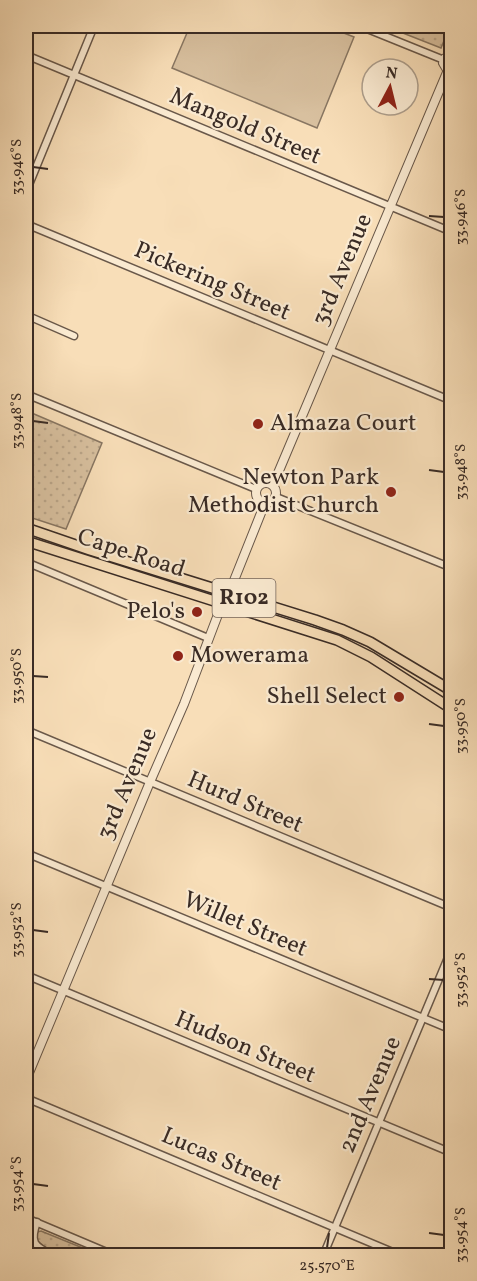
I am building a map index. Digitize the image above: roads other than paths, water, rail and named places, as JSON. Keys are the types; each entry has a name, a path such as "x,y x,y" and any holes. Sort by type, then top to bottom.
{"main road":[{"name":"Cape Road","path":"26,528 343,630 370,642 452,691"},
{"name":"Cape Road","path":"26,541 317,633 371,657 452,709"}],"street":[{"path":"26,192 94,26"},
{"path":"360,26 444,60"},
{"name":"Mangold Street","path":"26,55 452,232"},
{"path":"450,70 444,66 444,60 452,56"},
{"name":"3rd Avenue","path":"273,485 450,70"},
{"name":"Pickering Street","path":"26,224 452,401"},
{"path":"26,315 74,336"},
{"path":"26,394 256,489"},
{"path":"269,483 276,490 276,497 265,503 257,498 256,489 259,485 269,483"},
{"path":"276,497 452,568"},
{"name":"3rd Avenue","path":"26,1080 184,704 208,638 265,503"},
{"path":"26,562 208,638"},
{"name":"Hurd Street","path":"26,730 452,908"},
{"name":"Willet Street","path":"26,853 452,1030"},
{"name":"2nd Avenue","path":"323,1256 452,948"},
{"name":"Hudson Street","path":"26,975 452,1153"},
{"name":"Lucas Street","path":"26,1098 402,1256"},
{"path":"26,1218 116,1256"},
{"path":"37,1222 33,1234 34,1242 54,1256"}],"place":[{"name":"Almaza Court","path":"258,424"},
{"name":"Newton Park Methodist Church","path":"391,492"},
{"name":"Pelo's","path":"197,612"},
{"name":"Mowerama","path":"178,656"},
{"name":"Shell Select","path":"399,697"}]}
